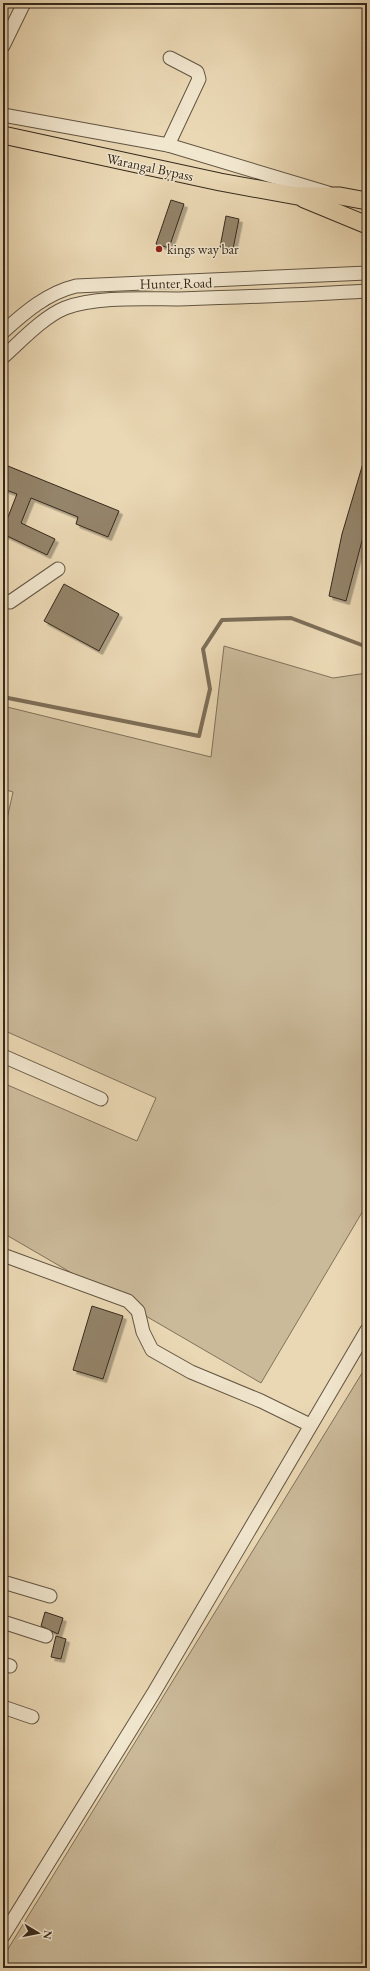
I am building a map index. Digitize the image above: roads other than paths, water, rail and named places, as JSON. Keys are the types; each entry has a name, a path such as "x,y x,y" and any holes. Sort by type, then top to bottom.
{"main road":[{"name":"Warangal Bypass","path":"3,135 220,182 297,196 340,196 367,201"},
{"name":"Warangal Bypass","path":"297,196 367,225"}],"street":[{"path":"3,46 24,3"},
{"path":"168,145 199,79 197,72 170,58"},
{"path":"3,115 168,145 340,196"},
{"name":"Hunter Road","path":"3,332 40,302 62,290 76,286 367,273"},
{"name":"Hunter Road","path":"3,357 51,317 63,309 78,304 111,301 287,296 367,291"},
{"path":"3,600 10,602 58,569"},
{"path":"3,1056 101,1099"},
{"path":"3,1255 128,1301 138,1312 143,1332 152,1350 191,1372 261,1401 310,1425"},
{"path":"3,1936 153,1694 367,1330"},
{"path":"3,1582 50,1596"},
{"path":"3,1622 46,1636"},
{"path":"3,1707 32,1717"}],"waterway":[{"path":"3,697 199,736 210,689 203,649 222,620 291,618 367,647"}],"place":[{"name":"kings way bar","path":"159,249"}]}
